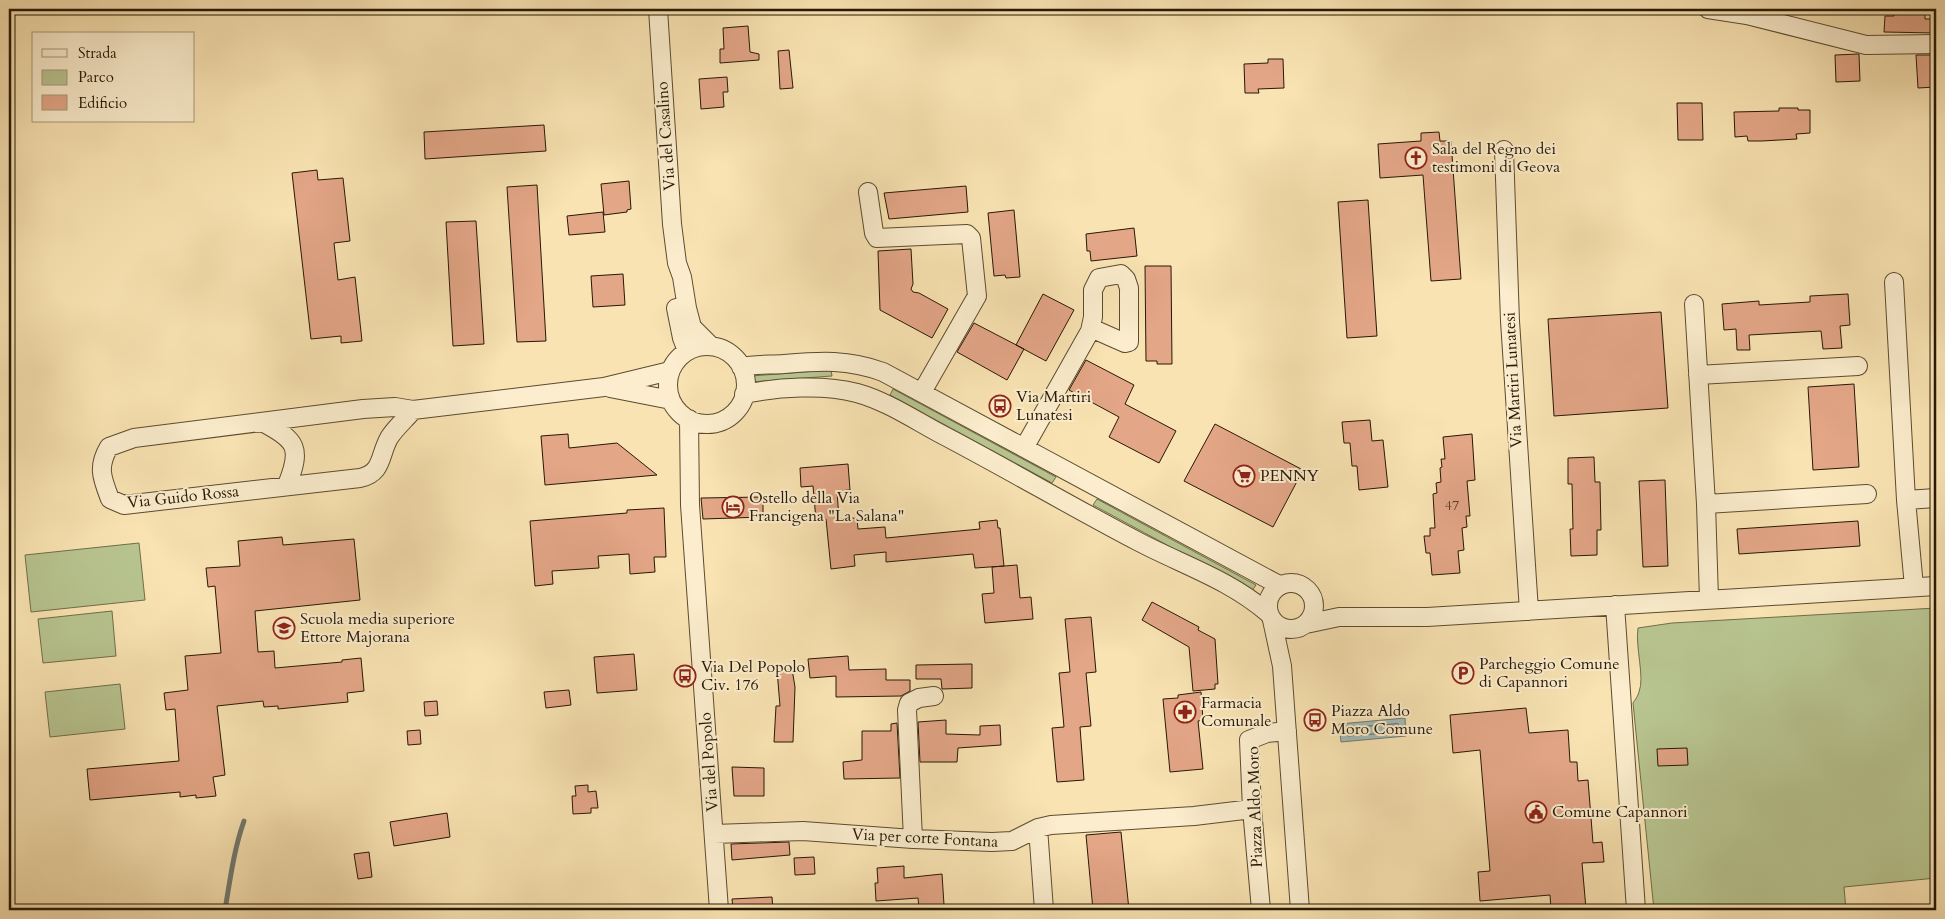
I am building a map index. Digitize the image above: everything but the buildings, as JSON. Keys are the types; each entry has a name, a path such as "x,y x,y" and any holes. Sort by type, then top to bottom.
{"street":[{"name":"Via del Casalino","path":"658,9 672,224 677,263 682,277 692,326 711,346"},
{"path":"1708,9 1747,15 1866,45 1936,44"},
{"name":"Via Martiri Lunatesi","path":"1504,150 1510,321 1528,610"},
{"path":"868,192 874,233 877,238 967,234 971,238 978,296 922,392"},
{"name":"Via del Casalino","path":"677,263 674,279 674,298 682,338 687,351"},
{"path":"1894,282 1906,500 1914,587"},
{"path":"1694,304 1706,504 1709,599"},
{"path":"1024,448 1091,328"},
{"path":"703,346 711,346 729,353 741,367 744,376 744,394 735,411 727,417 718,422 698,422 681,414 671,400 668,390 670,371 680,356 687,351 703,346"},
{"path":"741,367 826,361 845,362 877,370 922,392 1279,585 1295,583 1302,586 1312,596 1341,613 1358,617"},
{"path":"1698,375 1858,366"},
{"path":"865,396 877,370"},
{"name":"Via Guido Rossa","path":"413,410 390,438 376,471 369,476 124,505 110,499 102,479 102,459 109,447 134,438 363,409 395,407 413,410 604,387 670,371"},
{"name":"Via Guido Rossa","path":"604,387 671,400"},
{"path":"744,394 820,387 843,389 865,396 961,444 1140,543 1230,586 1247,596 1285,629 1325,619 1427,616 1936,586"},
{"name":"Via del Popolo","path":"689,419 690,505 719,910"},
{"path":"262,422 278,430 289,439 294,447 296,457 288,486"},
{"name":"Via del Popolo","path":"689,465 703,435 718,422"},
{"path":"1706,504 1867,494"},
{"path":"1906,500 1936,498"},
{"path":"1279,585 1269,597 1267,605 1282,666 1300,910"},
{"path":"1282,666 1285,650 1313,611 1312,596"},
{"path":"1615,605 1636,910"},
{"path":"913,839 907,710 909,703 918,698 934,696"},
{"name":"Piazza Aldo Moro","path":"1261,910 1252,809 1249,740 1267,733 1287,731"},
{"name":"Via per corte Fontana","path":"714,834 803,831 913,839 1012,841 1038,828 1050,825 1194,816 1252,809"},
{"path":"1038,828 1044,910"}],"green space":[{"path":"831,370 832,376 751,382 751,376"},
{"path":"893,389 1056,477 1052,483 890,395"},
{"path":"1097,499 1256,585 1252,591 1093,505"},
{"path":"139,543 145,600 31,612 25,555"},
{"path":"1936,608 1936,878 1844,887 1846,910 1654,910 1633,703 1641,686 1638,628 1672,623"},
{"path":"112,611 116,656 43,663 38,619"},
{"path":"120,684 125,729 50,737 45,692"}],"water":[{"path":"1405,718 1406,736 1341,742 1339,724"}],"waterway":[{"path":"225,910 235,854 244,821"}],"place":[{"name":"Sala del Regno dei testimoni di Geova","path":"1416,158"},
{"name":"Via Martiri Lunatesi","path":"1000,406"},
{"name":"PENNY","path":"1244,476"},
{"name":"Ostello della Via Francigena \"La Salana\"","path":"733,507"},
{"name":"Scuola media superiore Ettore Majorana","path":"284,628"},
{"name":"Parcheggio Comune di Capannori","path":"1463,673"},
{"name":"Via Del Popolo Civ. 176","path":"685,676"},
{"name":"Farmacia Comunale","path":"1185,712"},
{"name":"Piazza Aldo Moro Comune","path":"1315,720"},
{"name":"Comune Capannori","path":"1536,812"}]}
